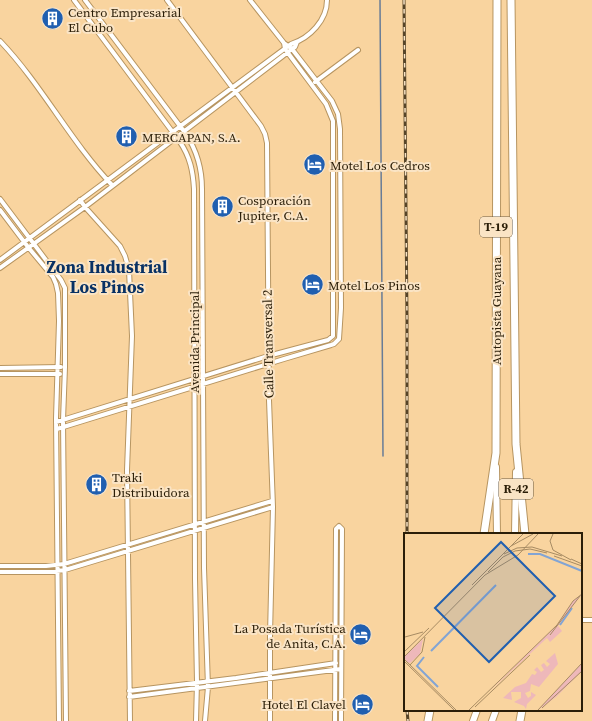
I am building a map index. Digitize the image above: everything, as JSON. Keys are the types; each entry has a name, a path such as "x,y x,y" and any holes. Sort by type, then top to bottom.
{"highway":[{"name":"Autopista Guayana","path":"484,533 496,453 497,0"},
{"name":"Autopista Guayana","path":"511,0 516,444 526,533"},
{"path":"428,721 430,711"},
{"path":"520,721 524,711"}],"main road":[{"name":"R-42","path":"515,533 516,444"},
{"name":"R-42","path":"496,453 497,533"},
{"path":"473,721 477,711"},
{"path":"492,721 496,711"}],"street":[{"name":"Avenida Principal","path":"74,0 184,148 191,164 193,174 194,524 197,682 196,721"},
{"name":"Avenida Principal","path":"85,0 184,132 194,147 200,164 202,189 203,528 208,688 206,721"},
{"name":"Calle Transversal 2","path":"167,0 261,126 267,143 268,363 272,501 270,721"},
{"path":"250,0 284,43 328,107 333,124 333,336 337,342"},
{"path":"0,260 231,87 288,49 295,47 297,42 313,30 320,22 325,13 327,0"},
{"path":"85,14 92,9"},
{"path":"0,41 112,185"},
{"path":"56,429 337,342 341,334 340,156 338,114 335,106 317,81 288,49"},
{"path":"0,268 85,207 112,185 184,132 288,49"},
{"path":"312,85 358,50"},
{"path":"333,124 339,123"},
{"path":"333,156 340,156"},
{"path":"191,164 200,164"},
{"path":"193,174 201,173"},
{"path":"0,199 63,282 65,292 63,427 66,721"},
{"path":"80,200 120,246 128,264 130,282 132,336 127,470 130,721"},
{"path":"333,206 340,206"},
{"path":"0,210 50,273 56,284 58,293 59,309 56,429 59,721"},
{"path":"56,284 63,282"},
{"path":"334,308 341,308"},
{"path":"56,422 268,356 328,340 333,336"},
{"path":"0,368 65,367"},
{"path":"0,374 64,374"},
{"path":"0,566 64,564 272,501"},
{"path":"0,572 64,570 272,507"},
{"path":"233,512 234,519"},
{"path":"334,721 336,529 339,526 342,529 341,721"},
{"path":"130,691 270,673 341,662"},
{"path":"130,697 208,688 341,669"},
{"path":"59,705 66,704"},
{"path":"334,707 341,706"}],"waterway":[{"path":"380,0 383,456"}],"railway":[{"path":"404,0 407,319 407,533"},
{"path":"407,711 408,721"}],"place":[{"name":"Centro Empresarial El Cubo","path":"53,19"},
{"name":"MERCAPAN, S.A.","path":"126,137"},
{"name":"Motel Los Cedros","path":"314,165"},
{"name":"Cosporación Jupiter, C.A.","path":"223,207"},
{"name":"Motel Los Pinos","path":"313,285"},
{"name":"Traki Distribuidora","path":"97,484"},
{"name":"La Posada Turística de Anita, C.A.","path":"361,635"},
{"name":"Hotel El Clavel","path":"362,704"}],"district":[{"name":"Zona Industrial Los Pinos","path":"107,277"}]}
